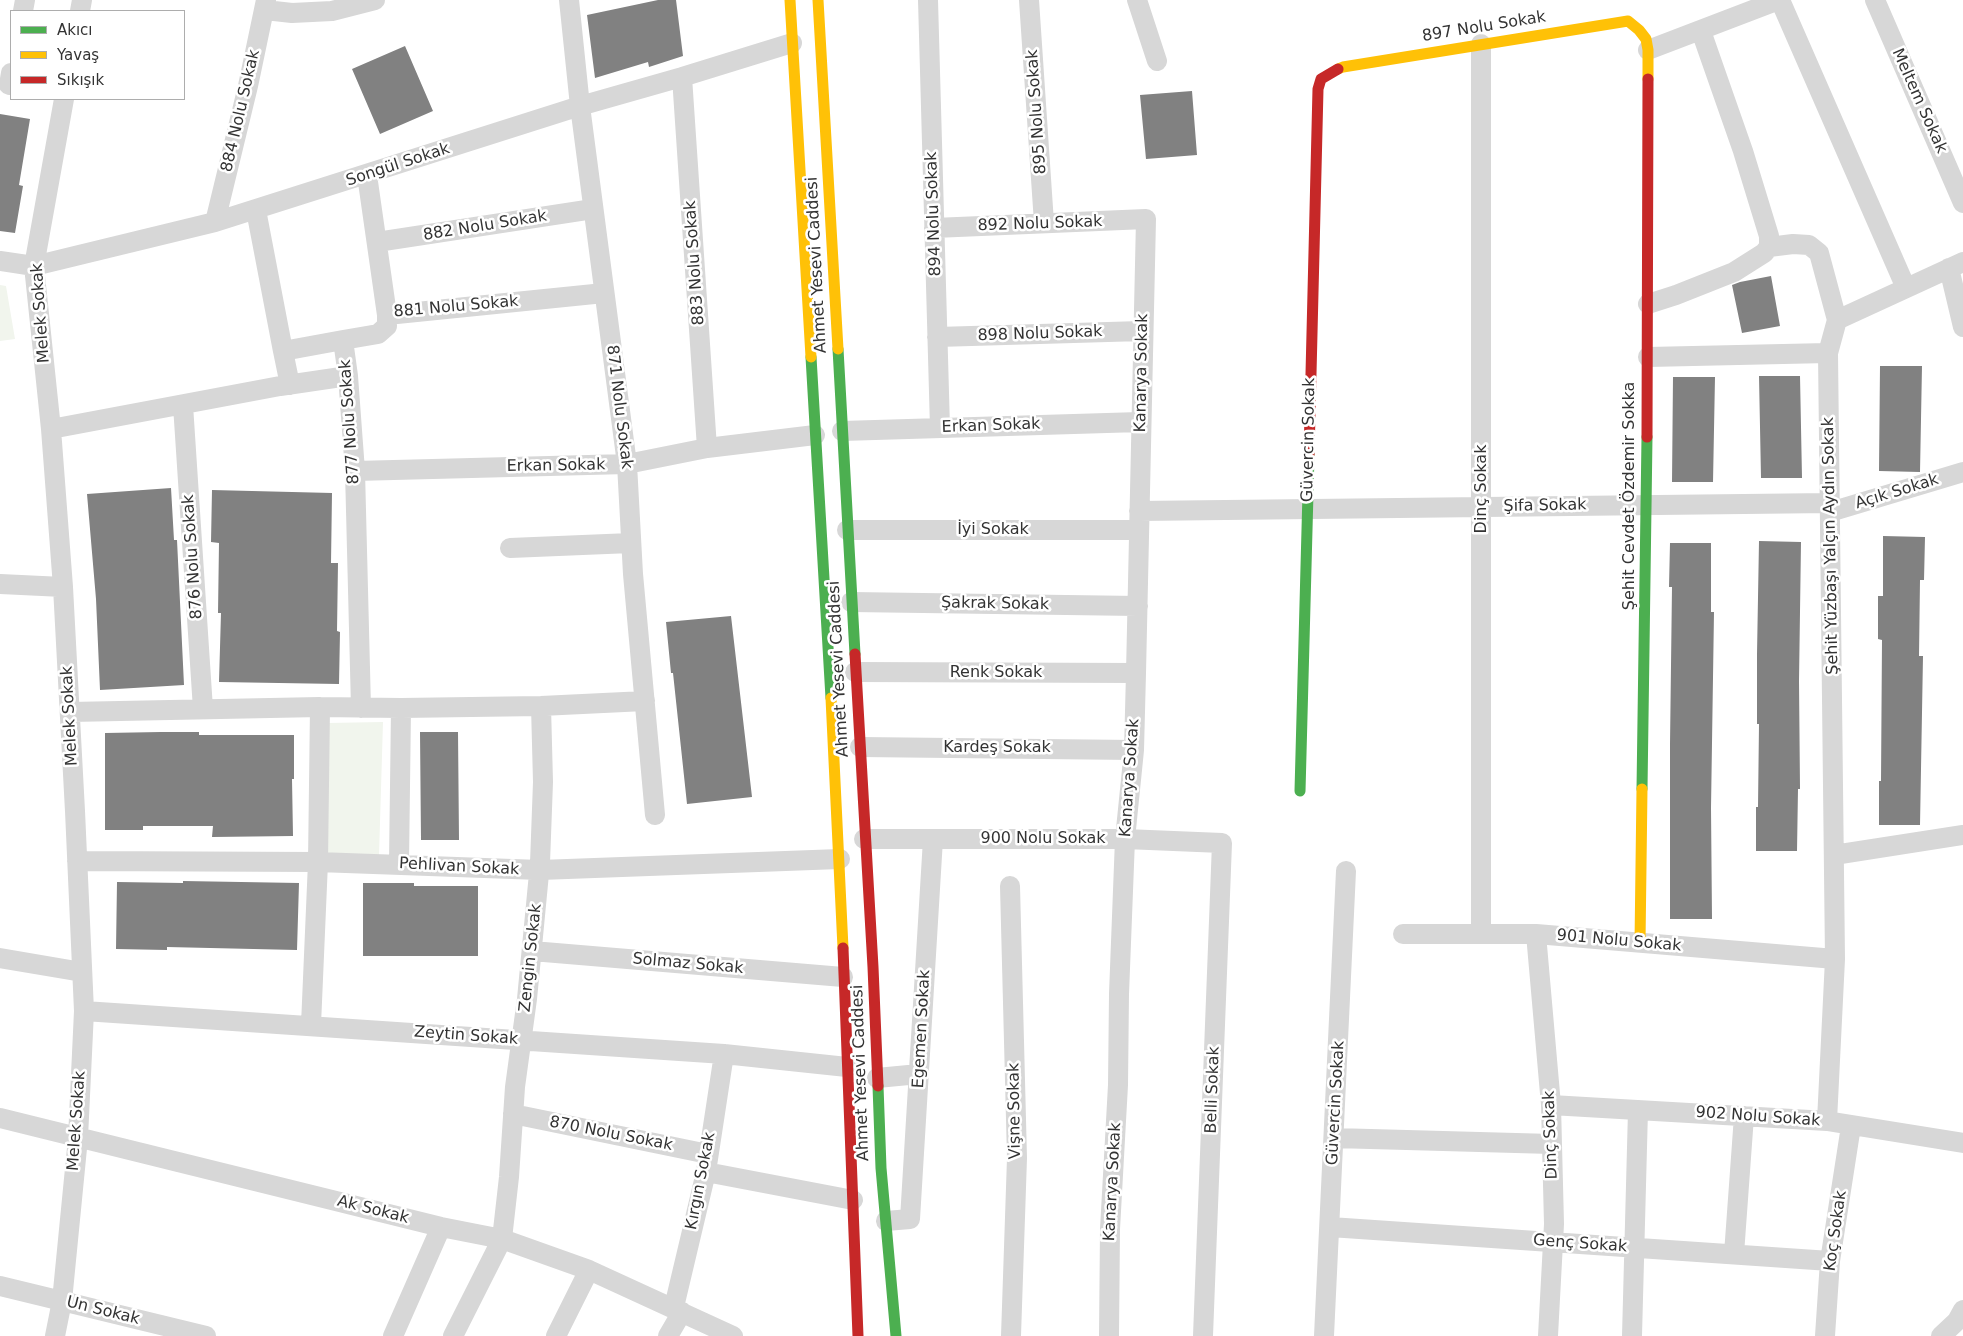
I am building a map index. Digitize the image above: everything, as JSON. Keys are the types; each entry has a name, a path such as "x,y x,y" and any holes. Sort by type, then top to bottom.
{"main road":[{"name":"Ahmet Yesevi Caddesi","path":"790,0 840,859 858,1336"},
{"name":"Ahmet Yesevi Caddesi","path":"818,0 823,63 864,839 873,967 881,1168 896,1336"},
{"name":"897 Nolu Sokak","path":"1318,89 1321,79 1343,67 1628,21 1640,30 1646,39 1648,50"},
{"name":"Şehit Cevdet Özdemir Sokka","path":"1640,943 1647,505 1648,50"},
{"name":"Güvercin Sokak","path":"1300,791 1318,89"}],"street":[{"path":"266,5 292,13 332,11 375,0"},
{"name":"871 Nolu Sokak","path":"570,0 580,106 627,464 631,543 655,816"},
{"name":"894 Nolu Sokak","path":"928,0 940,428"},
{"name":"895 Nolu Sokak","path":"1029,0 1044,223"},
{"path":"1137,0 1157,61"},
{"path":"1648,50 1779,0 1906,288"},
{"name":"Meltem Sokak","path":"1875,0 1963,203"},
{"name":"884 Nolu Sokak","path":"215,222 266,5"},
{"path":"1701,31 1743,151 1770,247"},
{"name":"Songül Sokak","path":"0,261 34,266 215,222 580,106 792,43"},
{"name":"Dinç Sokak","path":"1481,44 1481,934"},
{"name":"883 Nolu Sokak","path":"682,77 707,448"},
{"name":"Melek Sokak","path":"55,1336 62,1301 78,1138 84,1011 63,587 51,429 34,266 64,100"},
{"name":"881 Nolu Sokak","path":"367,175 387,315 604,293"},
{"name":"882 Nolu Sokak","path":"377,242 593,209"},
{"path":"256,210 290,385"},
{"name":"892 Nolu Sokak","path":"934,228 1146,219"},
{"name":"Kanarya Sokak","path":"1109,1336 1110,1229 1118,1085 1119,994 1125,839 1134,750 1146,219"},
{"path":"1648,304 1734,272 1764,253 1770,247 1793,244 1809,245 1819,253 1837,320 1956,265 1963,327"},
{"path":"343,340 378,334 387,326 387,315"},
{"name":"Şehit Yüzbaşı Yalçın Aydın Sokak","path":"1827,1121 1835,959 1828,353 1837,320"},
{"name":"898 Nolu Sokak","path":"938,337 1142,331"},
{"name":"877 Nolu Sokak","path":"283,351 343,340 348,376 355,471 361,708"},
{"path":"1648,357 1828,353"},
{"path":"51,429 348,376"},
{"name":"876 Nolu Sokak","path":"183,405 203,709"},
{"name":"Erkan Sokak","path":"842,431 1140,422"},
{"name":"Erkan Sokak","path":"355,471 627,464 707,448 815,435"},
{"name":"Açık Sokak","path":"1830,508 1963,472"},
{"name":"Şifa Sokak","path":"1139,520 1308,509 1647,505 1830,508"},
{"name":"İyi Sokak","path":"847,530 1139,520"},
{"path":"510,548 631,543"},
{"path":"0,584 63,587"},
{"name":"Şakrak Sokak","path":"851,602 1138,606"},
{"name":"Renk Sokak","path":"855,672 1136,673"},
{"path":"70,712 320,707 542,706 645,701"},
{"name":"Zengin Sokak","path":"502,1239 509,1177 513,1114 540,870 543,782 542,706"},
{"path":"311,1025 318,862 320,707"},
{"path":"398,864 400,708"},
{"name":"Kardeş Sokak","path":"860,747 1134,750"},
{"path":"1834,855 1963,835"},
{"name":"900 Nolu Sokak","path":"864,839 1125,839 1222,843"},
{"name":"Egemen Sokak","path":"886,1221 910,1219 933,839"},
{"name":"Belli Sokak","path":"1203,1336 1222,843"},
{"name":"Pehlivan Sokak","path":"77,861 318,862 540,870 840,859"},
{"name":"Güvercin Sokak","path":"1324,1336 1346,871"},
{"name":"Vişne Sokak","path":"1010,886 1017,1158 1011,1336"},
{"name":"901 Nolu Sokak","path":"1403,934 1536,934 1835,959"},
{"name":"Dinç Sokak","path":"1536,934 1552,1105 1553,1242 1548,1336"},
{"name":"Solmaz Sokak","path":"532,951 844,977"},
{"path":"0,958 82,972"},
{"name":"Zeytin Sokak","path":"84,1011 724,1054 848,1067"},
{"name":"Kırgın Sokak","path":"668,1336 678,1310 707,1163 724,1054"},
{"path":"877,1078 919,1074"},
{"name":"902 Nolu Sokak","path":"1552,1105 1827,1121 1963,1144"},
{"path":"1632,1336 1638,1110"},
{"name":"870 Nolu Sokak","path":"513,1114 853,1200"},
{"path":"1734,1254 1744,1116"},
{"name":"Ak Sokak","path":"0,1118 441,1227 502,1239 589,1270 733,1336"},
{"name":"Koç Sokak","path":"1826,1336 1830,1261 1851,1126"},
{"path":"1334,1138 1552,1144"},
{"path":"393,1336 441,1227"},
{"name":"Genç Sokak","path":"1330,1227 1830,1261"},
{"path":"453,1336 502,1239"},
{"path":"556,1336 589,1270"},
{"name":"Un Sokak","path":"0,1286 206,1336"},
{"path":"1941,1336 1957,1321 1963,1310"}],"shaded area":[{"path":"0,285 6,286 15,339 0,341"},
{"path":"383,722 379,856 324,855 327,723"}],"building":[{"path":"658,0 676,0 683,56 649,67 648,62 595,78 587,15"},
{"path":"405,46 433,111 380,134 352,69"},
{"path":"1192,91 1197,155 1146,159 1140,95"},
{"path":"0,114 30,119 19,185 23,186 15,233 0,231"},
{"path":"1771,276 1780,326 1742,333 1732,285"},
{"path":"1880,366 1922,366 1920,472 1879,471"},
{"path":"1759,376 1800,376 1802,478 1761,478"},
{"path":"1673,377 1715,377 1713,482 1672,482"},
{"path":"171,488 174,540 177,540 184,685 100,690 96,599 87,494"},
{"path":"212,490 332,493 331,563 338,563 337,631 340,632 339,684 219,682 221,613 218,613 219,543 211,542"},
{"path":"1883,536 1925,537 1924,580 1920,580 1919,656 1923,656 1920,825 1879,825 1882,640 1878,639 1878,596 1883,596"},
{"path":"1759,541 1801,542 1800,789 1798,789 1797,851 1756,851 1759,724 1757,724 1757,654"},
{"path":"1670,543 1711,543 1711,612 1714,612 1711,808 1712,919 1670,919 1672,587 1669,587"},
{"path":"731,616 752,797 687,804 666,622"},
{"path":"199,732 199,735 294,735 294,779 292,779 293,836 212,837 213,826 143,826 143,830 105,830 105,733"},
{"path":"420,732 458,732 459,840 421,840"},
{"path":"183,881 299,883 297,950 167,947 167,950 116,949 117,882 183,883"},
{"path":"363,883 414,883 414,886 478,886 478,956 363,956"}],"traffic: fast":[{"path":"838,349 855,654"},
{"path":"811,357 831,698"},
{"path":"1642,789 1647,437"},
{"path":"1300,791 1309,455"},
{"path":"878,1086 881,1168 896,1336"}],"traffic: slow":[{"path":"790,0 811,357"},
{"path":"818,0 838,349"},
{"path":"1338,69 1628,21 1646,39 1648,79"},
{"path":"831,698 843,948"},
{"path":"1640,943 1642,789"}],"traffic: jam":[{"path":"1309,455 1318,89 1321,79 1338,69"},
{"path":"1647,437 1648,79"},
{"path":"855,654 878,1086"},
{"path":"843,948 858,1336"}]}
